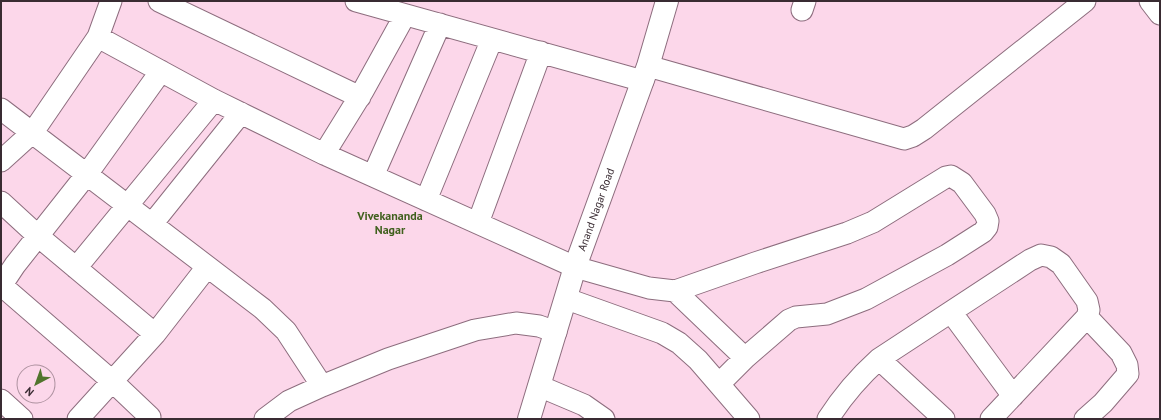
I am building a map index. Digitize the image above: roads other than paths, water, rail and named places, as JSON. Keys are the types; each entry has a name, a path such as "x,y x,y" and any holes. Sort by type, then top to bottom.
{"street":[{"path":"1,161 33,132 98,37 111,1"},
{"path":"159,1 360,97"},
{"path":"356,1 541,52 645,73 904,139 913,136 924,129 1085,1"},
{"name":"Anand Nagar Road","path":"529,419 567,299 575,267 645,73 668,1"},
{"path":"1150,1 1160,14"},
{"path":"324,154 360,97 405,15"},
{"path":"372,176 440,24"},
{"path":"98,37 214,100 372,176 575,267 649,288 675,291 847,233 872,222 946,177 951,176 962,183 985,214 988,221 987,227 983,232 948,256 866,299 820,316 807,316 789,320 745,358 719,384"},
{"path":"426,200 492,39"},
{"path":"478,223 541,52"},
{"path":"150,417 112,381 1,285 87,174 161,71"},
{"path":"76,268 214,100"},
{"path":"1,108 263,309 286,331 322,386"},
{"path":"152,224 241,113"},
{"path":"1,202 38,236 155,334"},
{"path":"828,419 838,402 863,373 879,359 1030,260 1041,255 1051,257 1061,264 1087,301 1090,310 1087,317 991,419"},
{"path":"78,419 155,334 207,267"},
{"path":"675,291 745,358"},
{"path":"567,299 662,333 679,343 698,360 749,419"},
{"path":"951,312 1014,396"},
{"path":"1085,419 1103,403 1128,374 1127,365 1121,353 1087,317"},
{"path":"265,419 289,401 322,386 388,359 475,330 516,324 539,326 556,332"},
{"path":"879,359 944,419"},
{"path":"539,386 584,405 604,419"},
{"path":"1,400 22,419"}],"district":[{"name":"Vivekananda Nagar","path":"390,223"}]}
